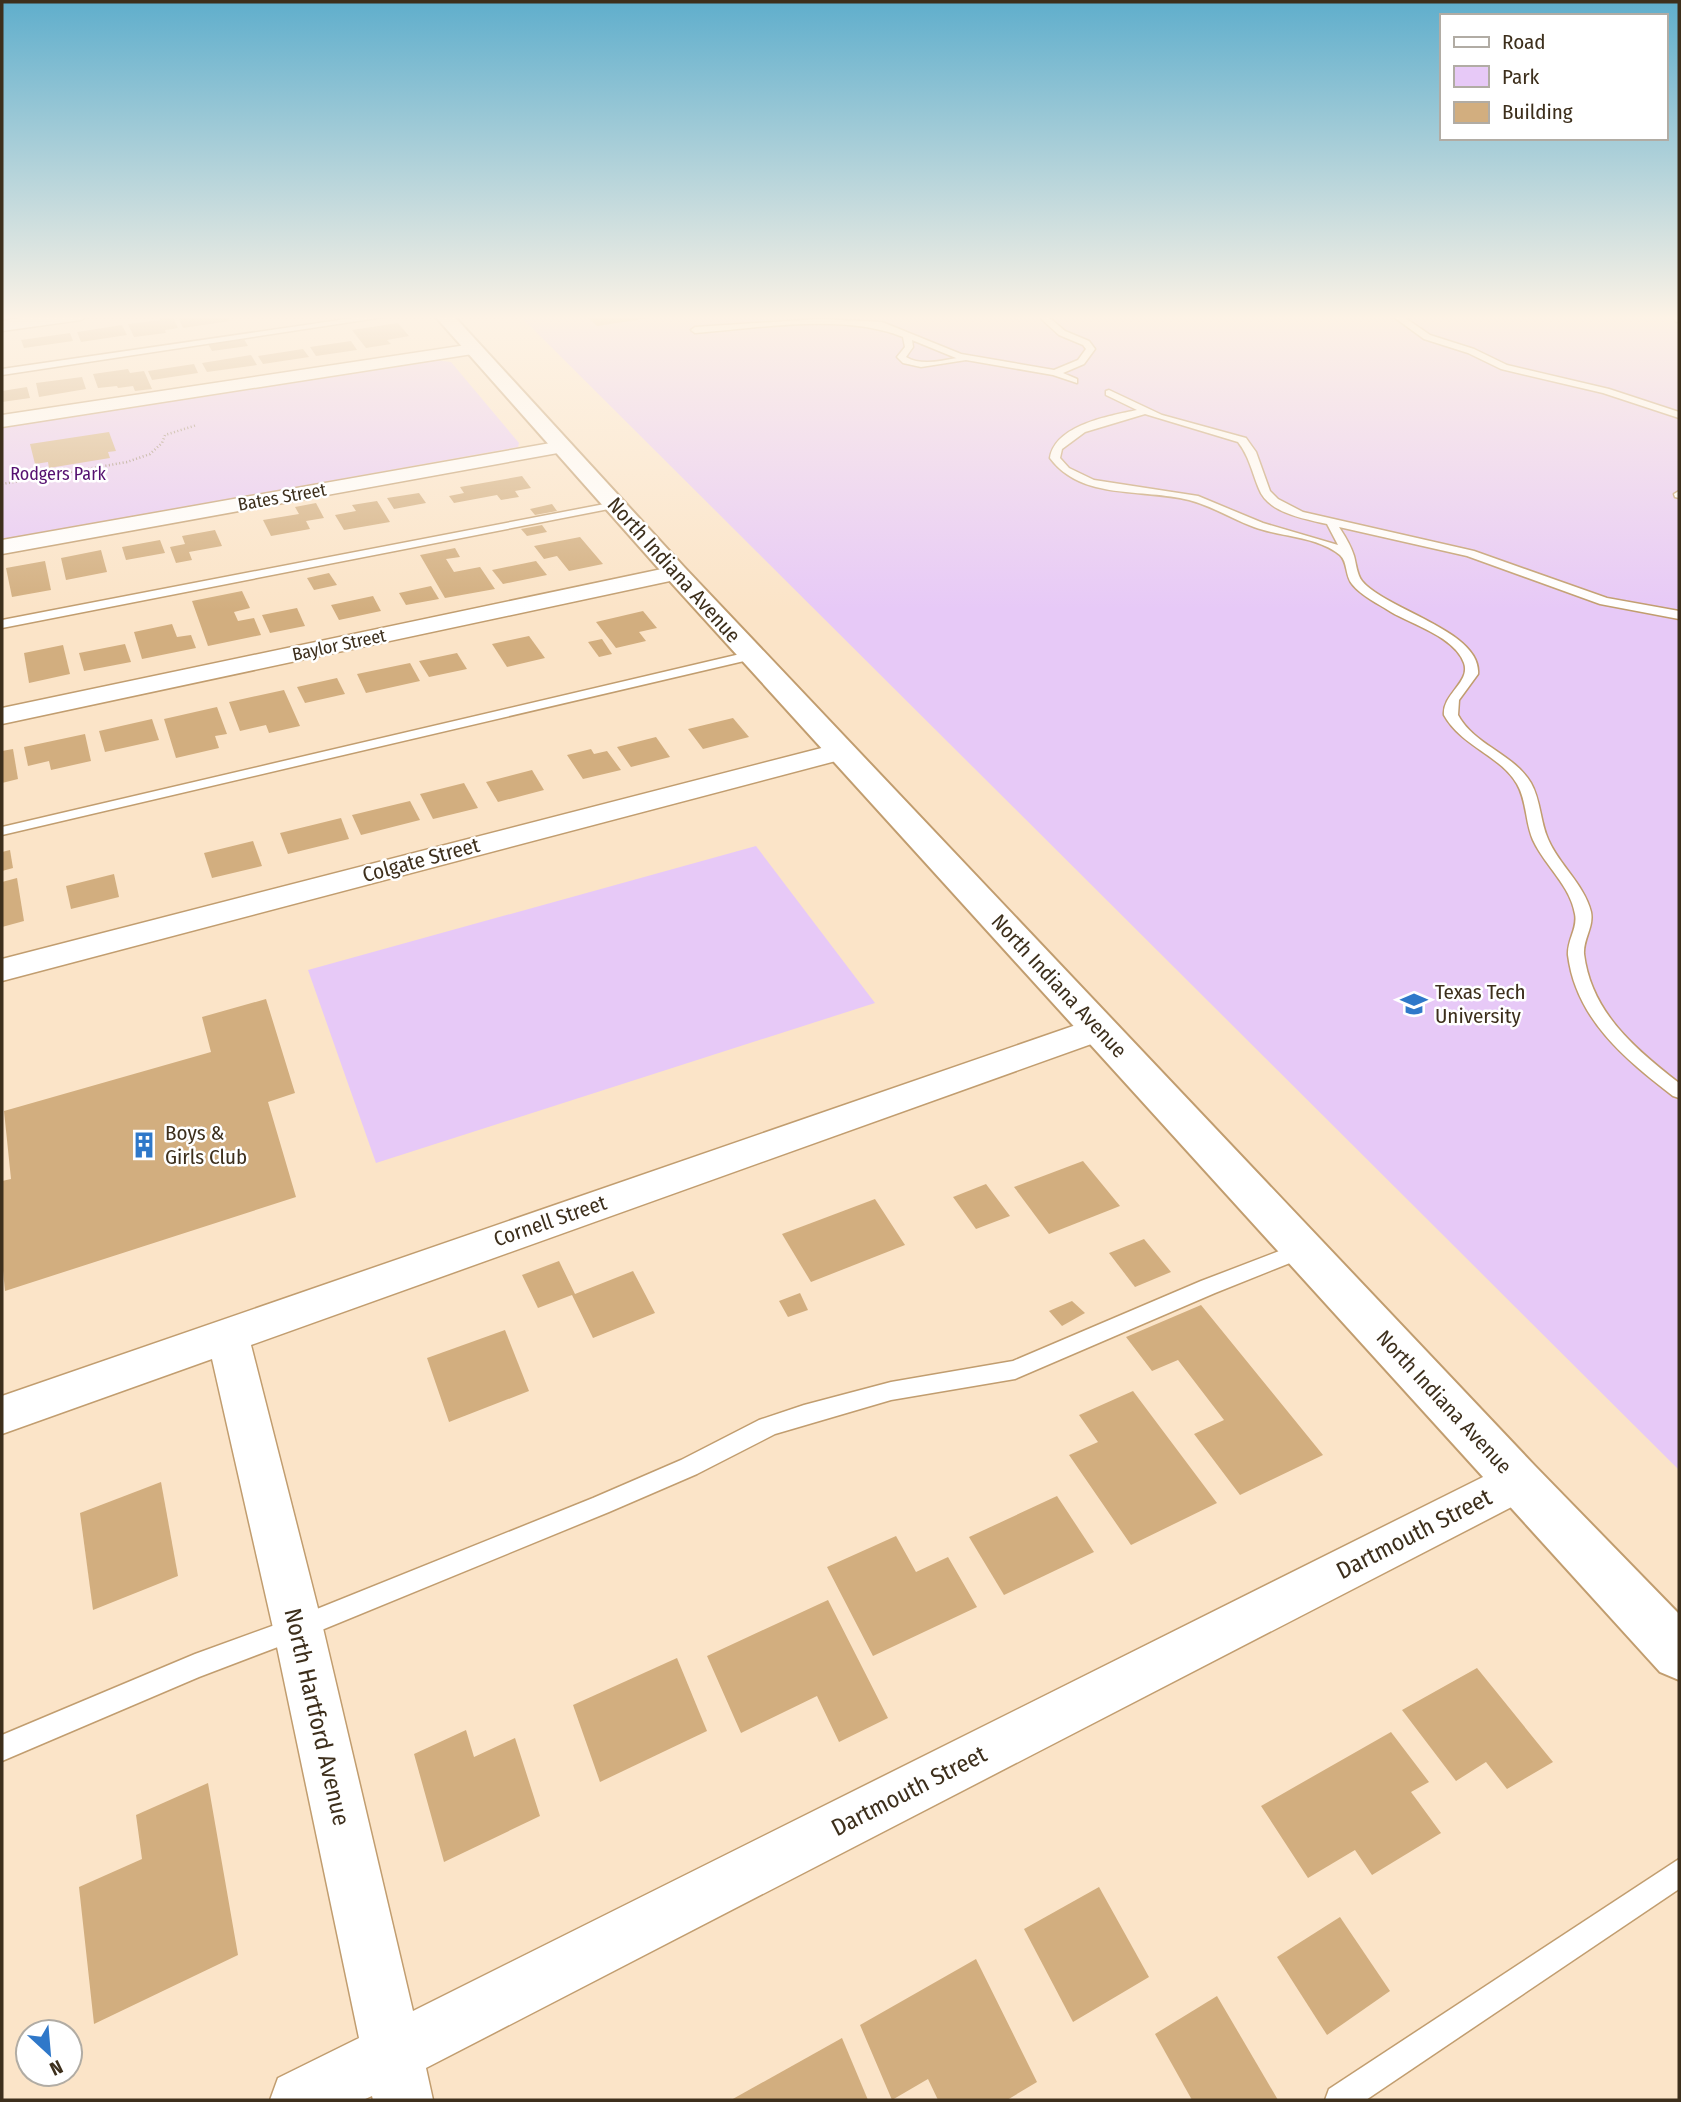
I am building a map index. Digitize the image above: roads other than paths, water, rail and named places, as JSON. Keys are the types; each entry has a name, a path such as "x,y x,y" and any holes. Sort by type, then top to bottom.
{"main road":[{"name":"North Indiana Avenue","path":"531,413 1517,1482 1679,1653"}],"street":[{"path":"2,421 54,413"},
{"name":"Bates Street","path":"2,547 562,447"},
{"name":"Baylor Street","path":"2,716 677,573"},
{"name":"Colgate Street","path":"2,970 841,751"},
{"name":"Cornell Street","path":"2,1415 1099,1029"},
{"name":"North Hartford Avenue","path":"228,1334 298,1628 398,2076"},
{"name":"Dartmouth Street","path":"300,2100 398,2076 1517,1482"}],"lane":[{"path":"1136,413 1097,423 1066,439 1058,445 1056,460 1062,468 1085,480 1203,501 1262,526 1328,544 1349,557"},
{"path":"1150,413 1176,423 1242,440 1251,452 1265,492 1274,501 1299,514 1450,548 1509,566 1604,601 1679,615"},
{"path":"2,624 615,505"},
{"path":"1332,523 1349,557 1356,582 1455,643 1472,663 1469,680 1455,696 1450,707 1451,715 1468,735 1509,768 1525,786 1534,811 1539,838 1583,910 1585,924 1576,949 1588,1000 1615,1038 1639,1061 1679,1092"},
{"path":"2,831 752,655"},
{"path":"2,1748 195,1666 298,1628 690,1467 767,1427 804,1414 891,1391 1015,1370 1208,1287 1303,1250"},
{"path":"1340,2100 1679,1873"}],"place":[{"name":"Texas Tech University","path":"1414,1004"},
{"name":"Boys & Girls Club","path":"144,1145"}],"park label":[{"name":"Rodgers Park","path":"58,474"}]}
